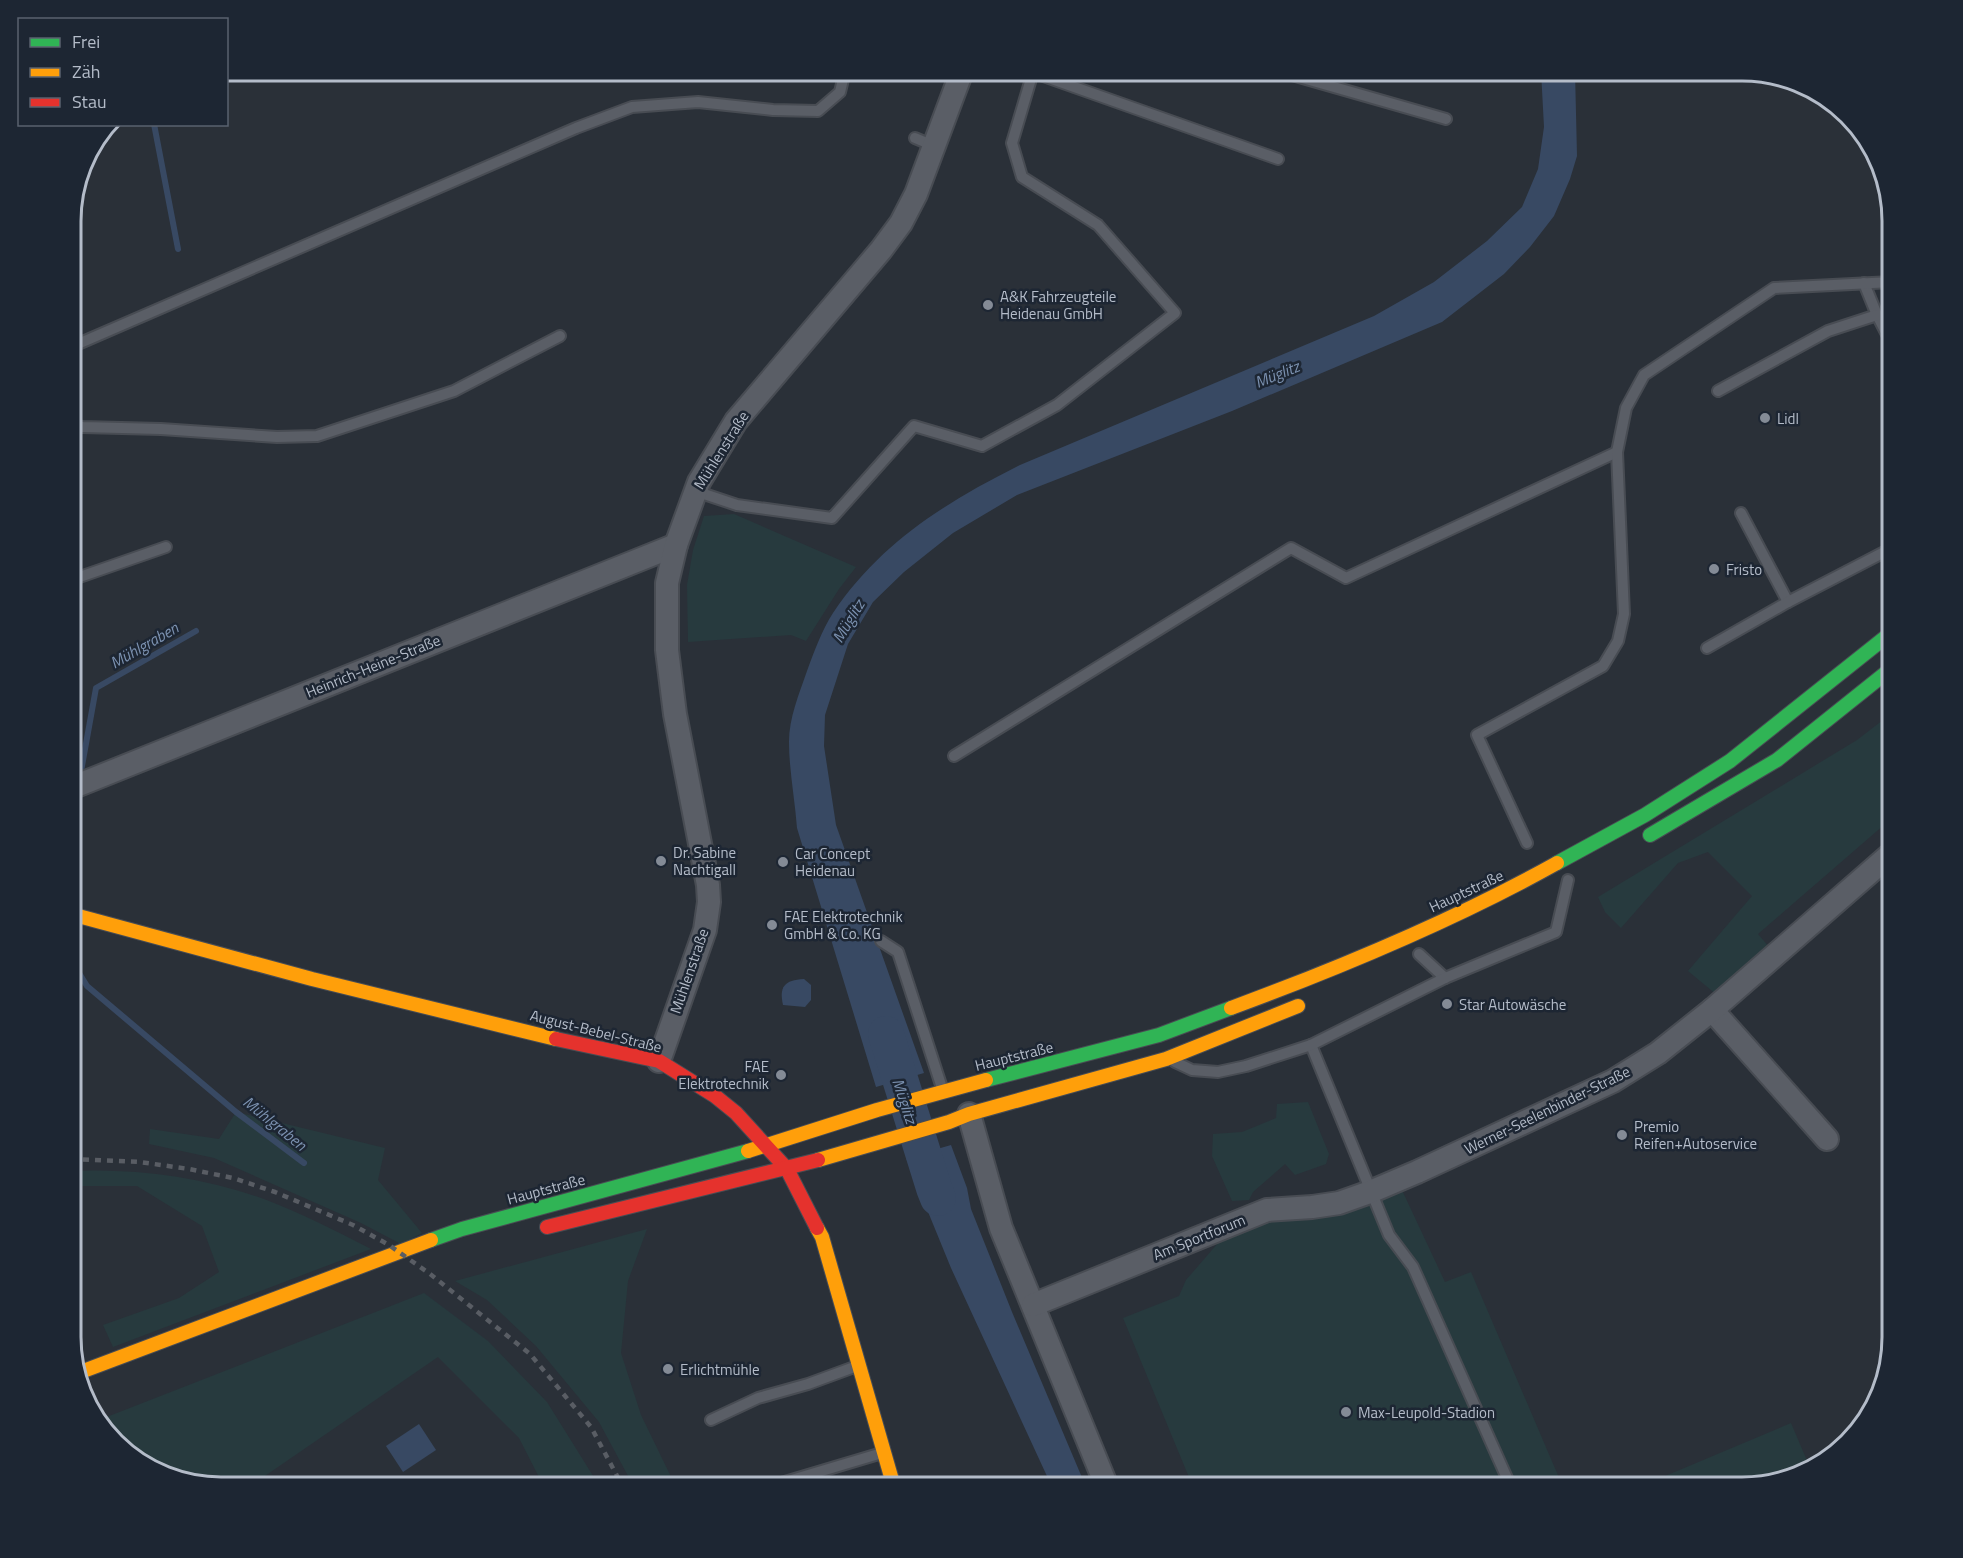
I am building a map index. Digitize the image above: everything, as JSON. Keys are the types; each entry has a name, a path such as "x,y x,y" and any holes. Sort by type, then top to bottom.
{"main road":[{"name":"Hauptstraße","path":"85,1370 462,1229 766,1146 941,1092 1160,1035 1311,979 1434,925 1527,880 1645,814 1730,761 1882,641"},
{"path":"1641,840 1777,760 1882,677"},
{"path":"1549,889 1582,872"},
{"name":"August-Bebel-Straße","path":"81,916 312,979 583,1045 659,1061 706,1090 736,1113 787,1169 822,1237 891,1477"},
{"path":"534,1231 787,1169 1166,1059 1314,1000"}],"street":[{"name":"Mühlenstraße","path":"659,1061 705,930 709,902 708,885 675,714 667,650 667,583 676,545 695,491 736,421 881,250 901,223 916,194 925,142 956,81"},
{"name":"Heinrich-Heine-Straße","path":"81,784 676,545"},
{"name":"Werner-Seelenbinder-Straße","path":"1370,1192 1613,1081 1658,1053 1712,1010 1882,863"},
{"path":"1712,1010 1827,1139"},
{"path":"959,1118 1001,1228 1103,1477"},
{"name":"Am Sportforum","path":"1033,1305 1267,1210 1339,1203 1370,1192"}],"lane":[{"path":"81,343 576,128 632,107 698,102 772,110 818,111 840,92 842,81"},
{"path":"695,491 737,505 832,518 914,426 982,446 1057,405 1176,313 1098,225 1022,177 1012,143 1028,81"},
{"path":"1059,81 1278,159"},
{"path":"1316,81 1446,119"},
{"path":"1527,843 1477,735 1604,666 1618,641 1624,614 1617,452 1626,408 1644,375 1774,288 1882,282"},
{"path":"1864,283 1882,324"},
{"path":"1719,391 1828,331 1877,315"},
{"path":"81,427 161,429 278,437 317,436 454,391 560,336"},
{"path":"954,756 1291,548 1346,578 1617,452"},
{"path":"1741,513 1788,602"},
{"path":"81,577 166,547"},
{"path":"1707,648 1788,602 1882,554"},
{"path":"1166,1059 1192,1070 1218,1072 1246,1066 1311,1045 1445,978 1556,932 1568,880"},
{"path":"881,941 898,952 941,1092"},
{"path":"1419,954 1445,978"},
{"path":"1311,1045 1389,1235 1413,1267 1506,1477"},
{"path":"711,1420 758,1398 808,1384 859,1365"},
{"path":"804,1477 884,1453"}],"green space":[{"path":"734,514 856,567 806,641 791,635 688,642 687,585 693,550 704,516"},
{"path":"1882,721 1882,827 1758,934 1769,947 1717,995 1688,971 1752,896 1708,852 1678,863 1621,928 1605,912 1598,897 1857,740"},
{"path":"1308,1102 1329,1154 1326,1164 1295,1175 1285,1164 1253,1192 1249,1200 1232,1201 1212,1156 1213,1134 1242,1132 1276,1118 1277,1104"},
{"path":"236,1112 385,1148 378,1180 422,1233 401,1244 361,1223 214,1158 149,1144 150,1129 219,1139"},
{"path":"81,1171 120,1171 169,1176 241,1191 278,1204 371,1249 113,1347 103,1325 179,1298 219,1272 202,1226 137,1186 81,1186"},
{"name":"Max-Leupold-Stadion","path":"1401,1188 1445,1282 1471,1272 1559,1477 1189,1477 1123,1318 1179,1296 1186,1280 1218,1243 1239,1231 1265,1221 1342,1215"},
{"path":"647,1229 628,1281 621,1353 641,1415 671,1477 629,1477 599,1422 536,1346 487,1300 455,1281"},
{"path":"424,1293 488,1341 547,1402 594,1477 539,1477 519,1438 438,1357 264,1477 202,1476 159,1463 129,1442 106,1417"},
{"path":"1791,1423 1807,1461 1761,1476 1663,1477"}],"water":[{"path":"1542,81 1575,81 1577,156 1554,216 1530,247 1504,274 1442,322 1232,411 1017,495 953,533 904,572 873,602 848,644 825,715 824,746 836,825 924,1073 876,1087 797,828 790,763 789,733 795,706 815,649 833,613 851,588 893,545 941,510 993,479 1020,465 1374,316 1434,282 1487,241 1522,207 1538,169 1544,127"},
{"path":"804,979 811,985 811,1000 805,1007 783,1005 784,986 792,981"},
{"path":"951,1145 967,1188 971,1209 1082,1477 1047,1477 951,1268 906,1158"},
{"path":"419,1424 436,1450 403,1472 386,1446"}],"waterway":[{"name":"Mühlgraben","path":"154,126 178,249"},
{"name":"Mühlgraben","path":"81,771 96,688 196,631"},
{"name":"Mühlgraben","path":"81,976 87,986 236,1112 304,1163"},
{"name":"Müglitz","path":"886,1034 938,1198"}],"railway":[{"path":"81,1159 140,1162 233,1178 275,1192 353,1225 389,1245 430,1274 530,1354 591,1427 618,1477"}],"traffic: fast":[{"path":"1557,863 1645,815 1730,761 1882,640"},
{"path":"1650,835 1777,760 1882,676"},
{"path":"986,1080 1159,1035 1231,1008"},
{"path":"431,1240 462,1229 748,1151"}],"traffic: slow":[{"path":"1231,1008 1397,942 1557,863"},
{"path":"81,917 312,979 556,1039"},
{"path":"818,1160 949,1122 969,1114 1166,1059 1298,1006"},
{"path":"748,1151 877,1110 986,1080"},
{"path":"817,1228 822,1237 891,1477"},
{"path":"85,1370 431,1240"}],"traffic: jam":[{"path":"556,1039 659,1061 715,1096 736,1113 787,1169 817,1228"},
{"path":"547,1227 818,1160"}],"place":[{"name":"A&K Fahrzeugteile Heidenau GmbH","path":"988,305"},
{"name":"Lidl","path":"1765,418"},
{"name":"Fristo","path":"1714,569"},
{"name":"Dr. Sabine Nachtigall","path":"661,861"},
{"name":"Car Concept Heidenau","path":"783,862"},
{"name":"FAE Elektrotechnik GmbH & Co. KG","path":"772,925"},
{"name":"Star Autowäsche","path":"1447,1004"},
{"name":"FAE Elektrotechnik","path":"781,1075"},
{"name":"Premio Reifen+Autoservice","path":"1622,1135"},
{"name":"Erlichtmühle","path":"668,1369"},
{"name":"Max-Leupold-Stadion","path":"1346,1412"}]}
